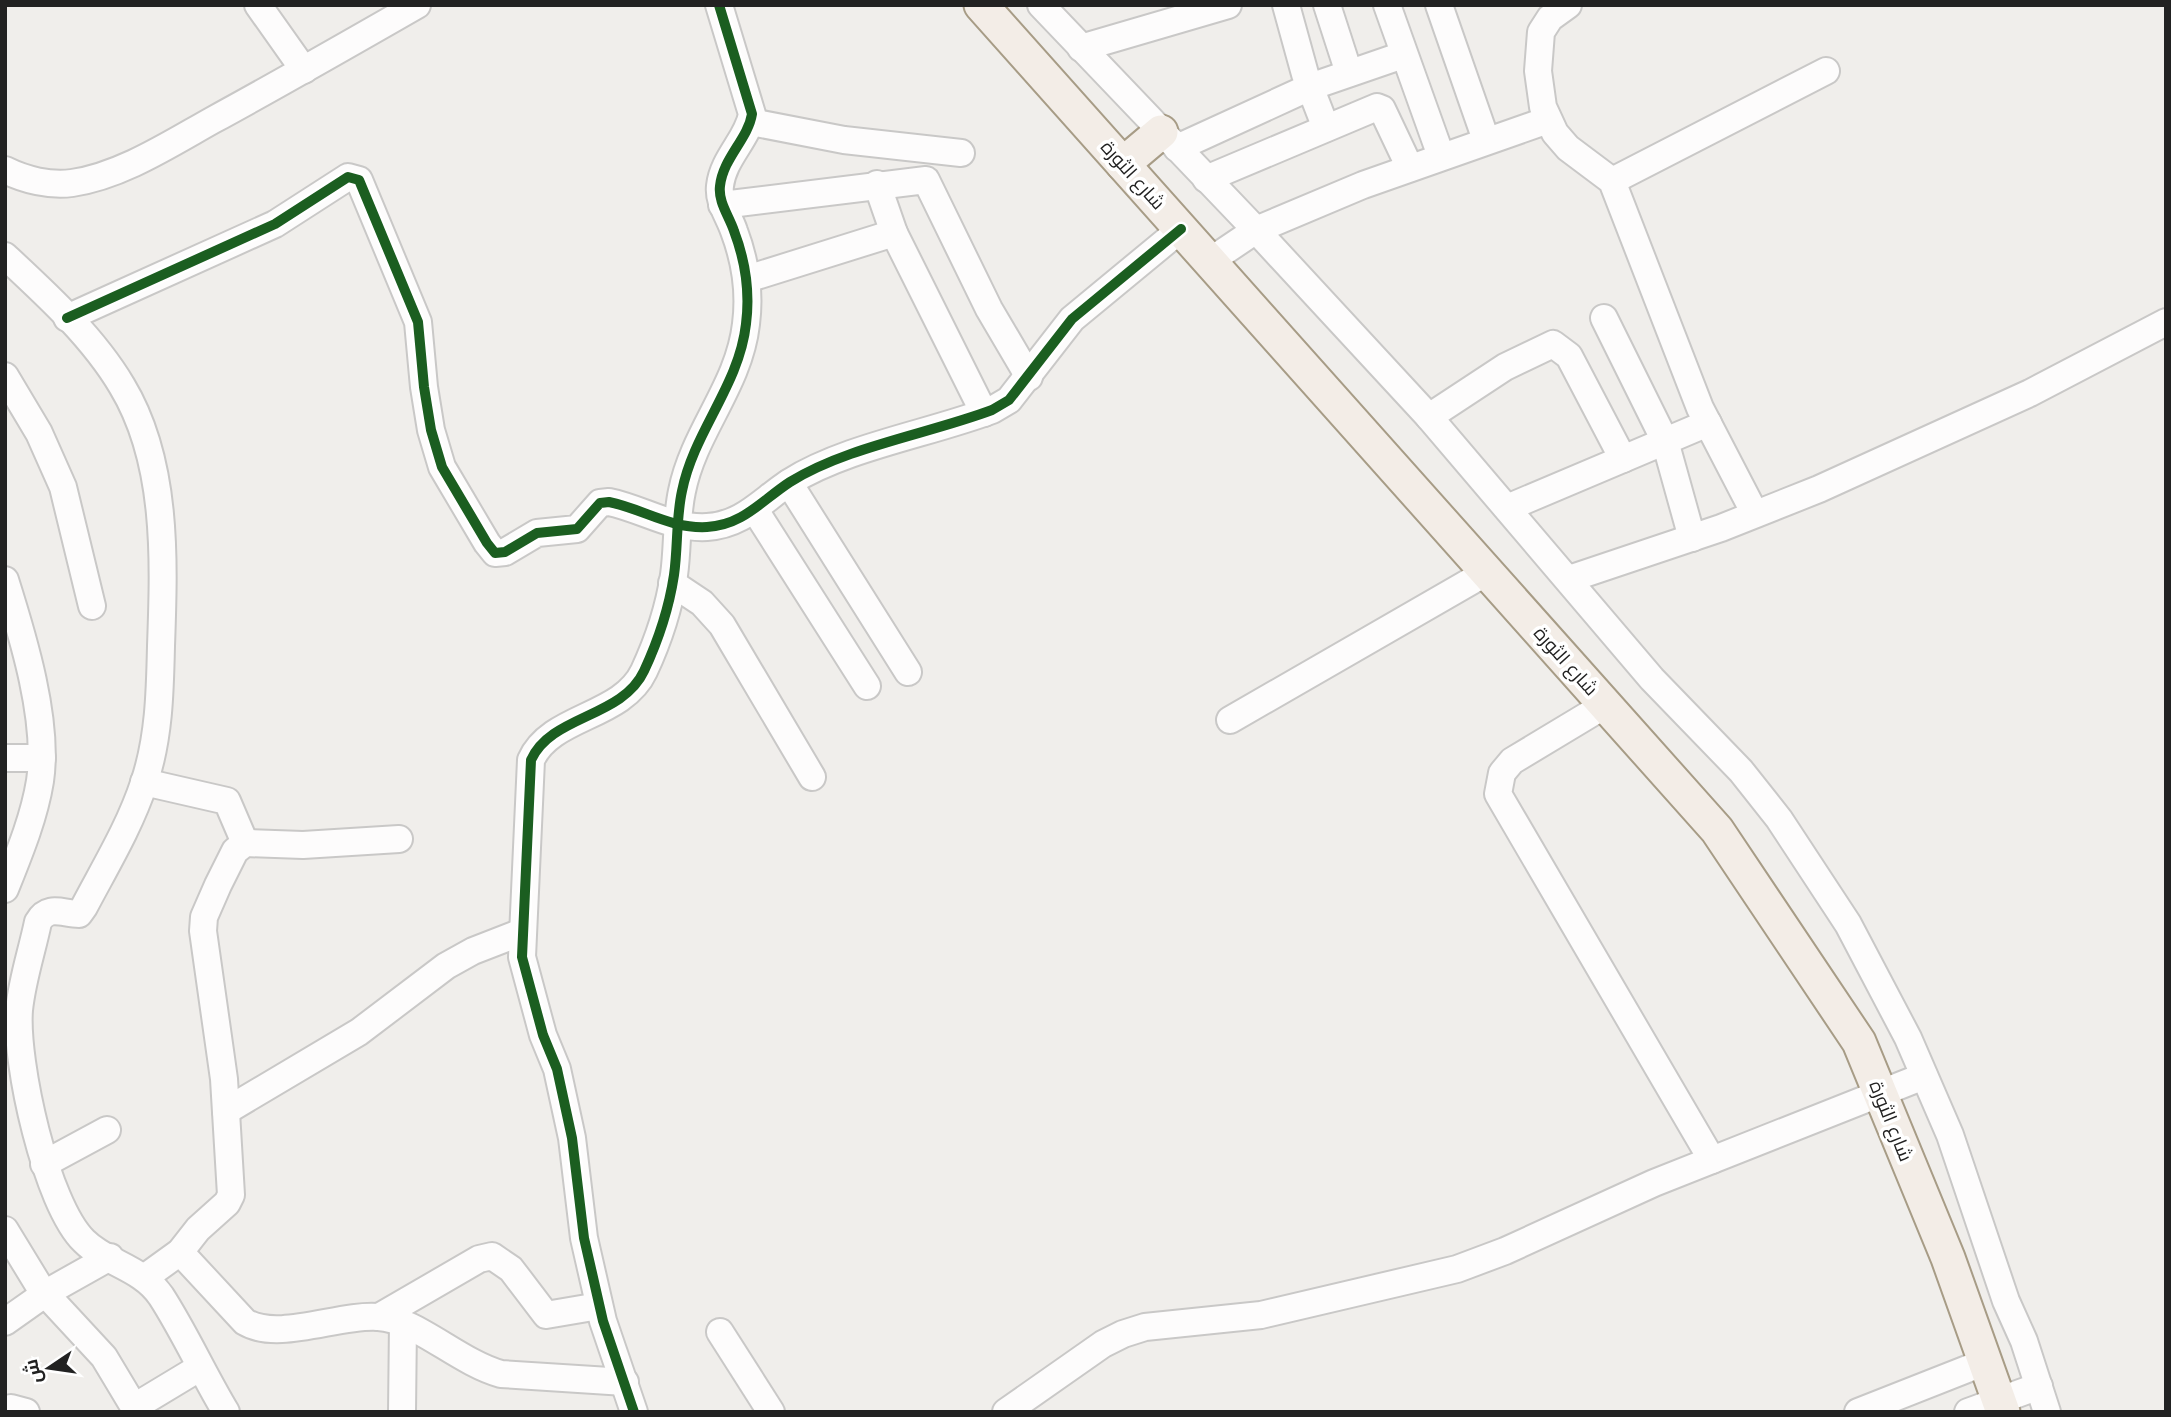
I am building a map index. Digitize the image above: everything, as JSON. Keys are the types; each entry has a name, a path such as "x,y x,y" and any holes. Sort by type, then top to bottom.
{"main road":[{"name":"شارع الثورة","path":"981,5 1717,830 1859,1042 1948,1258 2001,1406"},
{"path":"1123,164 1169,140"}],"street":[{"path":"258,5 304,70"},
{"path":"5,170 18,177 43,182 71,183 97,177 157,151 417,5"},
{"path":"635,1412 599,1306 584,1238 572,1138 557,1069 525,976 522,932 531,760 538,744 617,699 642,675 656,643 672,583 682,491 694,454 741,355 747,322 747,279 734,232 722,205 720,187 726,162 751,122 752,114 719,5"},
{"path":"1041,5 1256,230 1429,417 1652,679 1741,771 1779,819 1848,924 1924,1076 1950,1135 2047,1412"},
{"path":"1081,48 1152,16 1228,5"},
{"path":"1286,5 1310,87 1326,128"},
{"path":"1327,5 1349,73"},
{"path":"1387,5 1441,156"},
{"path":"1438,5 1486,140"},
{"path":"1568,5 1550,18 1541,32 1539,89 1548,120 1555,133 1581,161 1612,181 1636,236 1669,331 1708,423 1755,514"},
{"path":"1169,140 1403,55"},
{"path":"1612,181 1826,71"},
{"path":"1206,179 1379,107 1410,168"},
{"path":"1210,261 1256,230 1441,156 1548,120"},
{"path":"751,122 844,140 961,153"},
{"path":"67,318 275,224 348,177 355,177 369,202 418,322 431,430 442,467 495,552 505,552 537,533 577,529 600,503 609,502 678,527 719,526 733,522 755,510 789,483 825,463 984,413 1009,400 1072,319 1181,229"},
{"path":"722,205 926,180 960,253 1029,377"},
{"path":"877,184 894,233 984,413"},
{"path":"747,279 894,233"},
{"path":"5,256 67,318 123,387 145,437 158,494 163,583 157,727 144,782 85,907 79,914 51,910 38,922 19,1009 19,1044 44,1164 75,1230 84,1242 144,1278 160,1295 226,1412"},
{"path":"1604,318 1665,441 1692,538"},
{"path":"1569,579 1755,514 2030,393 2166,322"},
{"path":"1429,417 1506,367 1553,344 1569,356 1623,459"},
{"path":"5,376 34,423 64,487 92,606"},
{"path":"1507,508 1708,423"},
{"path":"789,483 908,672"},
{"path":"755,510 867,686"},
{"path":"1230,720 1487,572"},
{"path":"5,580 33,677 42,758 32,812 5,889"},
{"path":"672,583 702,603 718,619 812,777"},
{"path":"1605,705 1512,761 1502,772 1498,794 1712,1160"},
{"path":"5,758 42,758"},
{"path":"144,782 227,801 245,843"},
{"path":"144,1278 180,1252 198,1229 228,1203 231,1195 226,1111 203,931 204,917 235,851 245,843 303,845 399,839"},
{"path":"226,1111 359,1032 446,966 473,951 522,932"},
{"path":"1006,1412 1103,1344 1123,1334 1145,1327 1261,1315 1457,1269 1712,1160 1924,1076"},
{"path":"44,1164 107,1130"},
{"path":"5,1230 32,1276 104,1357 136,1409 199,1368"},
{"path":"180,1252 245,1322 256,1329 268,1330 350,1318 391,1320 483,1369 500,1374 625,1382"},
{"path":"391,1320 478,1259 492,1256 511,1269 546,1315 599,1306"},
{"path":"5,1322 46,1293 110,1257"},
{"path":"391,1320 402,1412"},
{"path":"720,1332 771,1412"},
{"path":"1858,1412 1985,1362"},
{"path":"1968,1412 2001,1406 2039,1386"},
{"path":"5,1411 11,1408 26,1412"}],"cycle path":[{"path":"634,1412 603,1321 584,1238 572,1138 557,1069 543,1035 522,957 531,760 541,745 554,734 620,698 634,686 644,671 669,600 674,575 680,501 688,469 742,347 747,312 746,277 738,242 722,203 720,186 726,166 746,132 752,114 719,5"},
{"path":"67,318 275,224 348,177 359,180 418,322 431,430 442,467 495,553 505,552 537,533 577,529 600,503 621,505 669,522 694,527 731,522 751,511 790,482 836,459 992,410 1009,400 1072,319 1181,229"}]}
